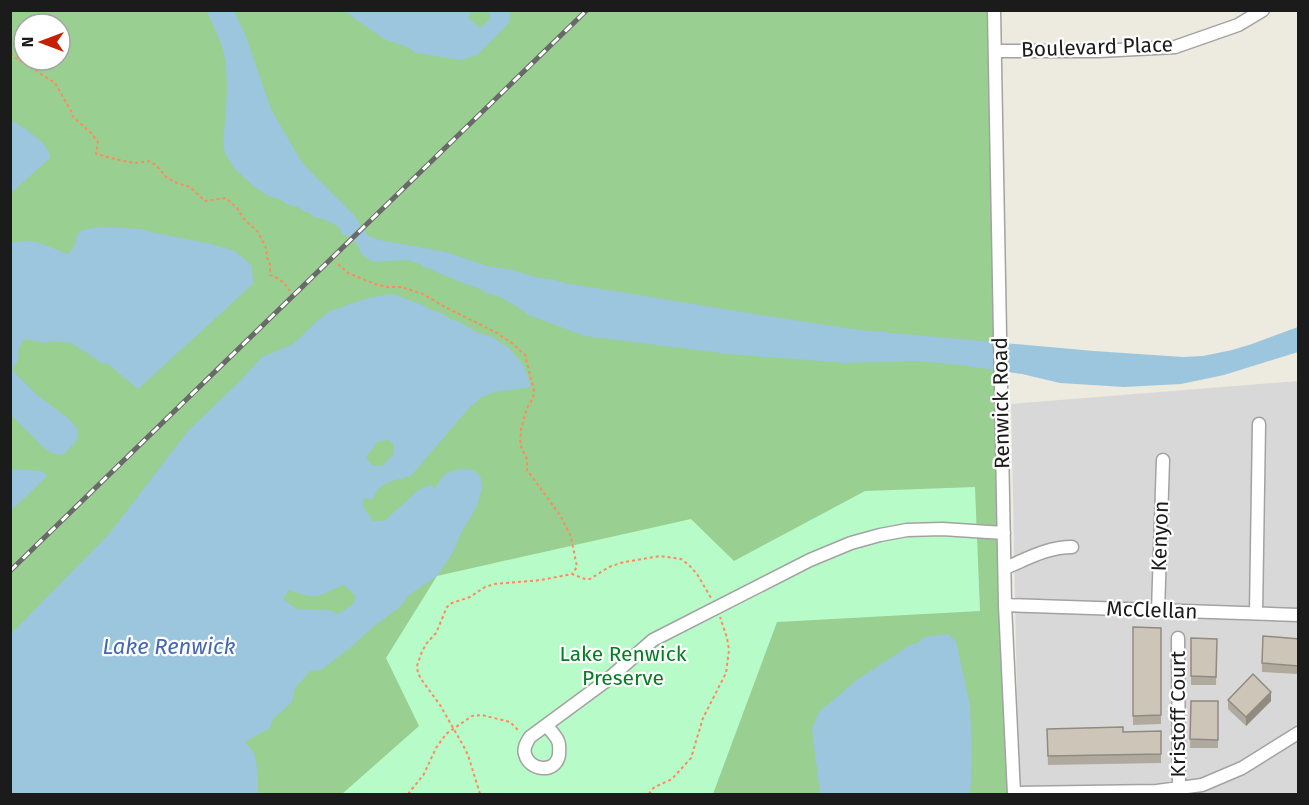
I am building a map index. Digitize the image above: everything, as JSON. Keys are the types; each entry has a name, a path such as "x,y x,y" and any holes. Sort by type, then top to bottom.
{"street":[{"name":"Renwick Road","path":"994,10 1005,605 1014,794"},
{"name":"Boulevard Place","path":"995,51 1099,51 1175,47 1238,25 1263,10"},
{"path":"1256,614 1259,424"},
{"name":"Kenyon","path":"1158,611 1163,460"},
{"path":"547,726 558,741 558,759 553,766 547,768 529,763 525,755 525,747 530,737 606,681 653,640 810,560 851,543 907,530 942,529 1004,533"},
{"path":"1005,568 1048,550 1072,547"},
{"name":"McClellan","path":"1005,605 1299,615"},
{"name":"Kristoff Court","path":"1178,638 1182,790"},
{"path":"1014,794 1182,790 1202,785 1242,768 1299,733"}],"path":[{"path":"10,54 55,83 73,117 98,142 96,154 135,163 149,161 156,165 166,177 190,187 205,201 226,198 258,232 267,250 270,275 284,282 290,291"},
{"path":"338,264 348,273 375,284 402,287 423,294 497,333 525,355 534,390 520,429 520,445 527,459 527,470 560,515 571,537 577,567 572,574"},
{"path":"480,795 468,755 440,705 421,679 417,666 426,644 436,633 447,608 452,603 470,597 494,584 541,580 572,574 590,579 609,567 624,562 660,556 681,559 697,574 717,607 728,638 729,650 726,674 703,717 691,758 672,779 652,789 649,795"},
{"path":"408,795 424,774 436,748 446,734 472,717 482,715 510,722 530,737"}],"shaded area":[{"path":"1298,381 1298,794 1019,794 1011,404"}],"green space":[{"path":"10,11 995,11 1008,794 11,794"},
{"name":"Lake Renwick Preserve","path":"975,487 980,611 777,622 713,794 342,794 419,726 386,658 437,576 691,519 734,561 865,491"}],"water":[{"path":"207,11 234,11 245,34 271,109 301,161 356,217 368,236 379,240 446,252 487,266 564,283 860,330 1183,357 1203,356 1232,350 1298,327 1298,352 1224,375 1181,384 1124,387 1060,383 1022,374 960,365 916,361 845,363 728,354 585,336 528,315 500,297 420,264 407,260 373,262 361,254 352,238 342,234 339,227 314,217 298,207 286,204 280,199 268,196 252,185 234,168 223,145 226,65 221,43"},
{"path":"344,11 472,11 468,18 480,28 490,19 486,11 510,11 509,23 477,55 461,60 416,53 384,39"},
{"path":"11,121 42,142 50,158 11,193"},
{"path":"100,227 142,229 235,251 252,266 253,284 138,389 108,364 102,363 71,343 51,341 46,343 25,339 19,347 18,361 12,370 37,395 69,419 77,428 78,439 63,455 51,453 11,415 11,243 28,241 41,243 68,254 82,230"},
{"name":"Lake Renwick","path":"392,294 423,305 478,333 490,336 509,348 524,366 531,387 495,392 482,397 468,409 411,476 384,485 372,500 363,498 363,507 373,521 384,521 420,489 430,485 435,488 445,474 465,469 475,471 481,478 482,489 476,508 452,554 437,576 409,595 400,607 321,670 310,671 295,688 292,702 273,719 270,728 245,742 254,753 258,772 258,794 11,794 11,634 109,534 188,431 262,357 293,344 330,311 368,298","holes":["388,440 393,444 394,454 382,466 373,466 366,458 377,442","344,585 356,596 352,605 338,614 329,610 297,609 283,599 289,590 313,596"]},
{"path":"10,469 42,471 47,476 11,510"},
{"path":"948,634 956,641 970,705 972,761 970,794 820,794 812,729 819,712 858,679 912,644 916,644 925,637"}],"building":[{"path":"1133,627 1161,628 1161,715 1133,716"},
{"path":"1263,636 1299,639 1299,666 1262,663"},
{"path":"1191,638 1217,639 1216,677 1191,676"},
{"path":"1253,674 1271,692 1246,717 1228,700"},
{"path":"1191,701 1218,701 1218,740 1190,739"},
{"path":"1123,727 1123,732 1161,731 1161,754 1048,756 1047,729"}],"railway":[{"path":"10,571 587,10"}]}
